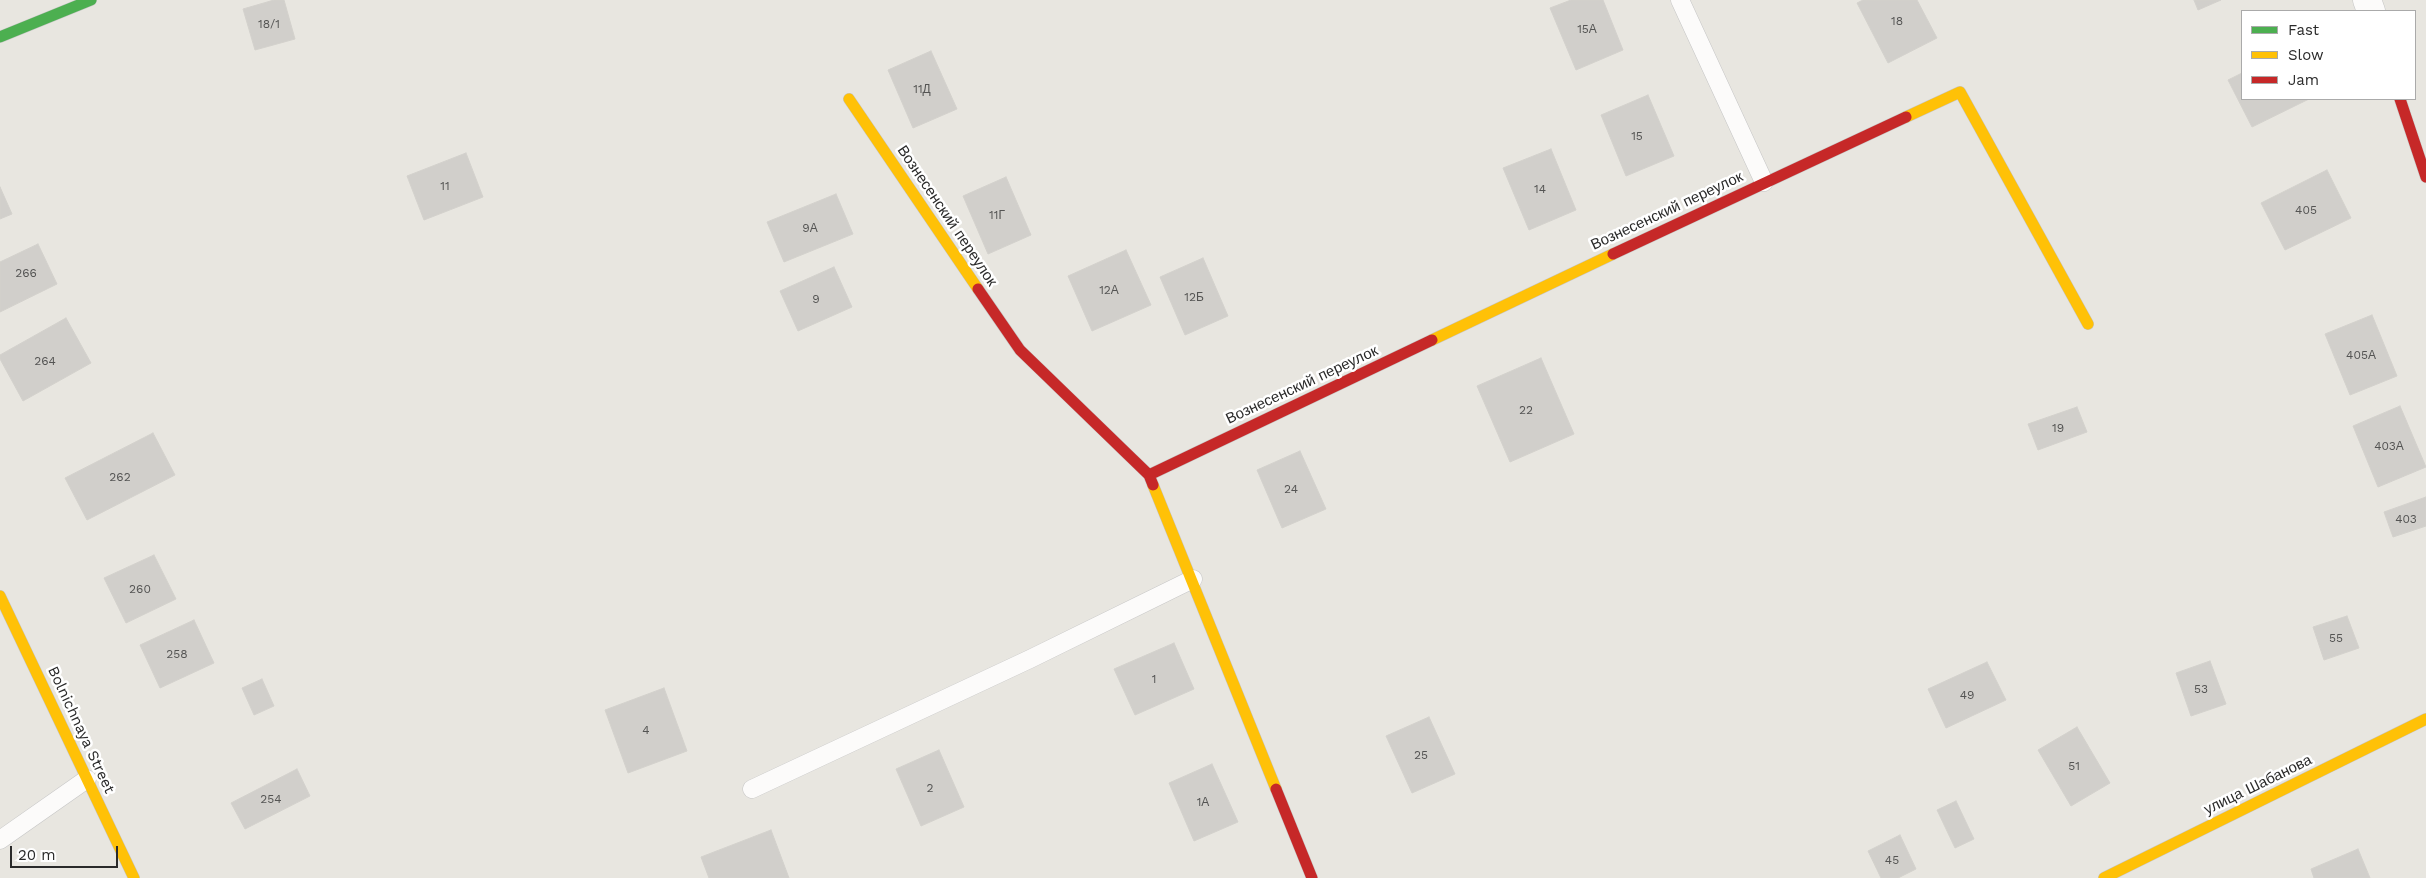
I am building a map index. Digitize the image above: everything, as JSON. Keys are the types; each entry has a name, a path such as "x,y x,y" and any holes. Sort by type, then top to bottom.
{"street":[{"path":"0,37 91,0"},
{"name":"Вознесенский переулок","path":"1149,474 1764,182 1960,92 2088,324"},
{"name":"Вознесенский переулок","path":"849,99 1020,350 1149,474 1193,579 1312,878"},
{"path":"2400,100 2426,178"},
{"name":"Bolnichnaya Street","path":"0,596 134,878"},
{"name":"улица Шабанова","path":"2104,878 2426,719"}],"lane":[{"path":"1680,0 1764,182"},
{"path":"752,789 1030,659 1193,579"},
{"path":"0,840 87,779"}],"building":[{"path":"274,0 284,0 295,39 255,50 243,9"},
{"path":"1571,0 1603,0 1623,50 1576,70 1550,8"},
{"path":"1863,0 1917,0 1937,38 1888,63 1857,3"},
{"path":"2194,0 2221,0 2198,10"},
{"path":"931,51 957,109 913,128 888,70"},
{"path":"2241,74 2241,100 2307,100 2252,127 2228,80"},
{"path":"1648,95 1674,156 1626,176 1601,115"},
{"path":"1551,149 1576,210 1529,230 1503,168"},
{"path":"466,153 483,197 424,220 407,176"},
{"path":"2327,170 2351,218 2285,250 2261,203"},
{"path":"1006,177 1031,235 988,254 963,196"},
{"path":"0,187 12,214 0,219"},
{"path":"836,194 853,234 784,262 767,222"},
{"path":"38,244 57,284 0,312 0,262"},
{"path":"1126,250 1151,305 1092,331 1068,276"},
{"path":"1203,258 1228,316 1185,335 1160,277"},
{"path":"834,267 852,307 798,331 780,291"},
{"path":"2372,315 2397,376 2350,395 2325,334"},
{"path":"66,318 91,363 23,401 0,359 0,355"},
{"path":"1541,358 1574,434 1510,462 1477,386"},
{"path":"2400,406 2426,467 2378,487 2353,426"},
{"path":"2077,407 2087,432 2038,450 2028,424"},
{"path":"153,433 175,475 87,520 65,478"},
{"path":"1300,451 1326,509 1282,528 1257,470"},
{"path":"2426,497 2426,526 2393,537 2384,512"},
{"path":"154,555 176,599 126,623 104,578"},
{"path":"2347,616 2359,648 2324,660 2313,627"},
{"path":"194,620 214,663 160,688 140,645"},
{"path":"1174,643 1194,689 1135,715 1114,669"},
{"path":"2210,661 2226,704 2191,716 2176,673"},
{"path":"1987,662 2006,700 1946,728 1928,689"},
{"path":"262,679 274,706 254,715 242,688"},
{"path":"664,688 687,751 628,773 605,710"},
{"path":"1429,717 1455,774 1412,793 1386,736"},
{"path":"2077,727 2110,783 2071,806 2038,750"},
{"path":"939,750 964,807 921,826 896,769"},
{"path":"1212,764 1238,822 1194,841 1169,783"},
{"path":"297,769 310,796 245,829 231,803"},
{"path":"1956,801 1974,839 1955,848 1937,810"},
{"path":"771,830 789,878 709,878 701,857"},
{"path":"1900,835 1916,869 1898,878 1881,878 1868,851"},
{"path":"2358,849 2370,878 2314,878 2311,869"}],"traffic: fast":[{"path":"0,37 91,0"}],"traffic: slow":[{"path":"1906,117 1960,92 2088,324"},
{"path":"849,99 978,289"},
{"path":"1432,340 1613,254"},
{"path":"1153,485 1276,789"},
{"path":"0,596 134,878"},
{"path":"2104,878 2426,719"}],"traffic: jam":[{"path":"2400,100 2426,177"},
{"path":"1613,254 1906,117"},
{"path":"978,289 1020,350 1149,475 1153,485"},
{"path":"1149,475 1432,340"},
{"path":"1276,789 1312,878"}]}
